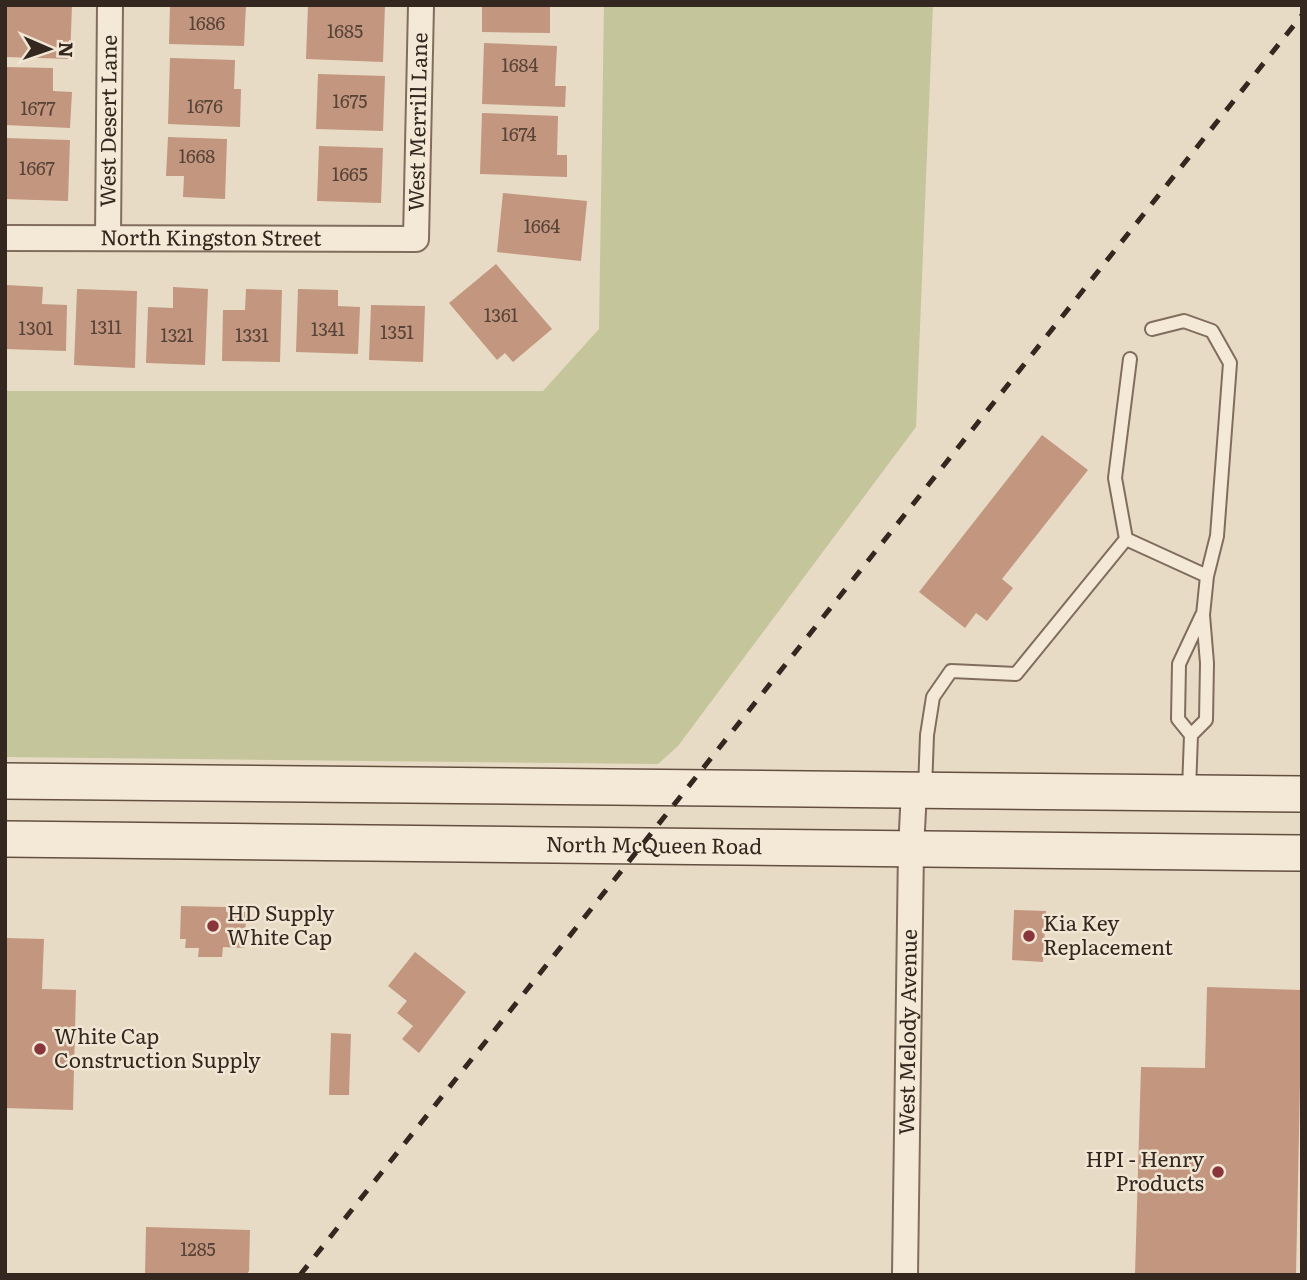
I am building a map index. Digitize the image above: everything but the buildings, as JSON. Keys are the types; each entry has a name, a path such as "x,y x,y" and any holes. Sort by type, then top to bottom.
{"main road":[{"path":"5,781 1302,794"},
{"path":"108,782 110,840"},
{"name":"North McQueen Road","path":"5,839 1302,853"}],"street":[{"name":"West Desert Lane","path":"107,238 110,5"},
{"name":"West Merrill Lane","path":"416,239 421,5"},
{"name":"North Kingston Street","path":"5,238 416,239"},
{"name":"West Melody Avenue","path":"905,1275 911,849 920,791"}],"lane":[{"path":"1152,329 1184,321 1212,331 1230,363 1217,536 1207,576 1203,615 1207,663 1206,720 1191,735"},
{"path":"920,791 933,697 951,671 1016,674 1126,539 1115,478 1130,359"},
{"path":"1126,539 1207,576"},
{"path":"1189,793 1191,735 1178,719 1179,664 1203,615"}],"green space":[{"path":"604,5 933,5 916,427 678,746 658,764 5,757 5,391 543,391 599,329"}],"railway":[{"path":"300,1275 1302,15"}],"place":[{"name":"HD Supply White Cap","path":"213,926"},
{"name":"Kia Key Replacement","path":"1029,936"},
{"name":"White Cap Construction Supply","path":"40,1049"},
{"name":"HPI - Henry Products","path":"1218,1172"}]}
